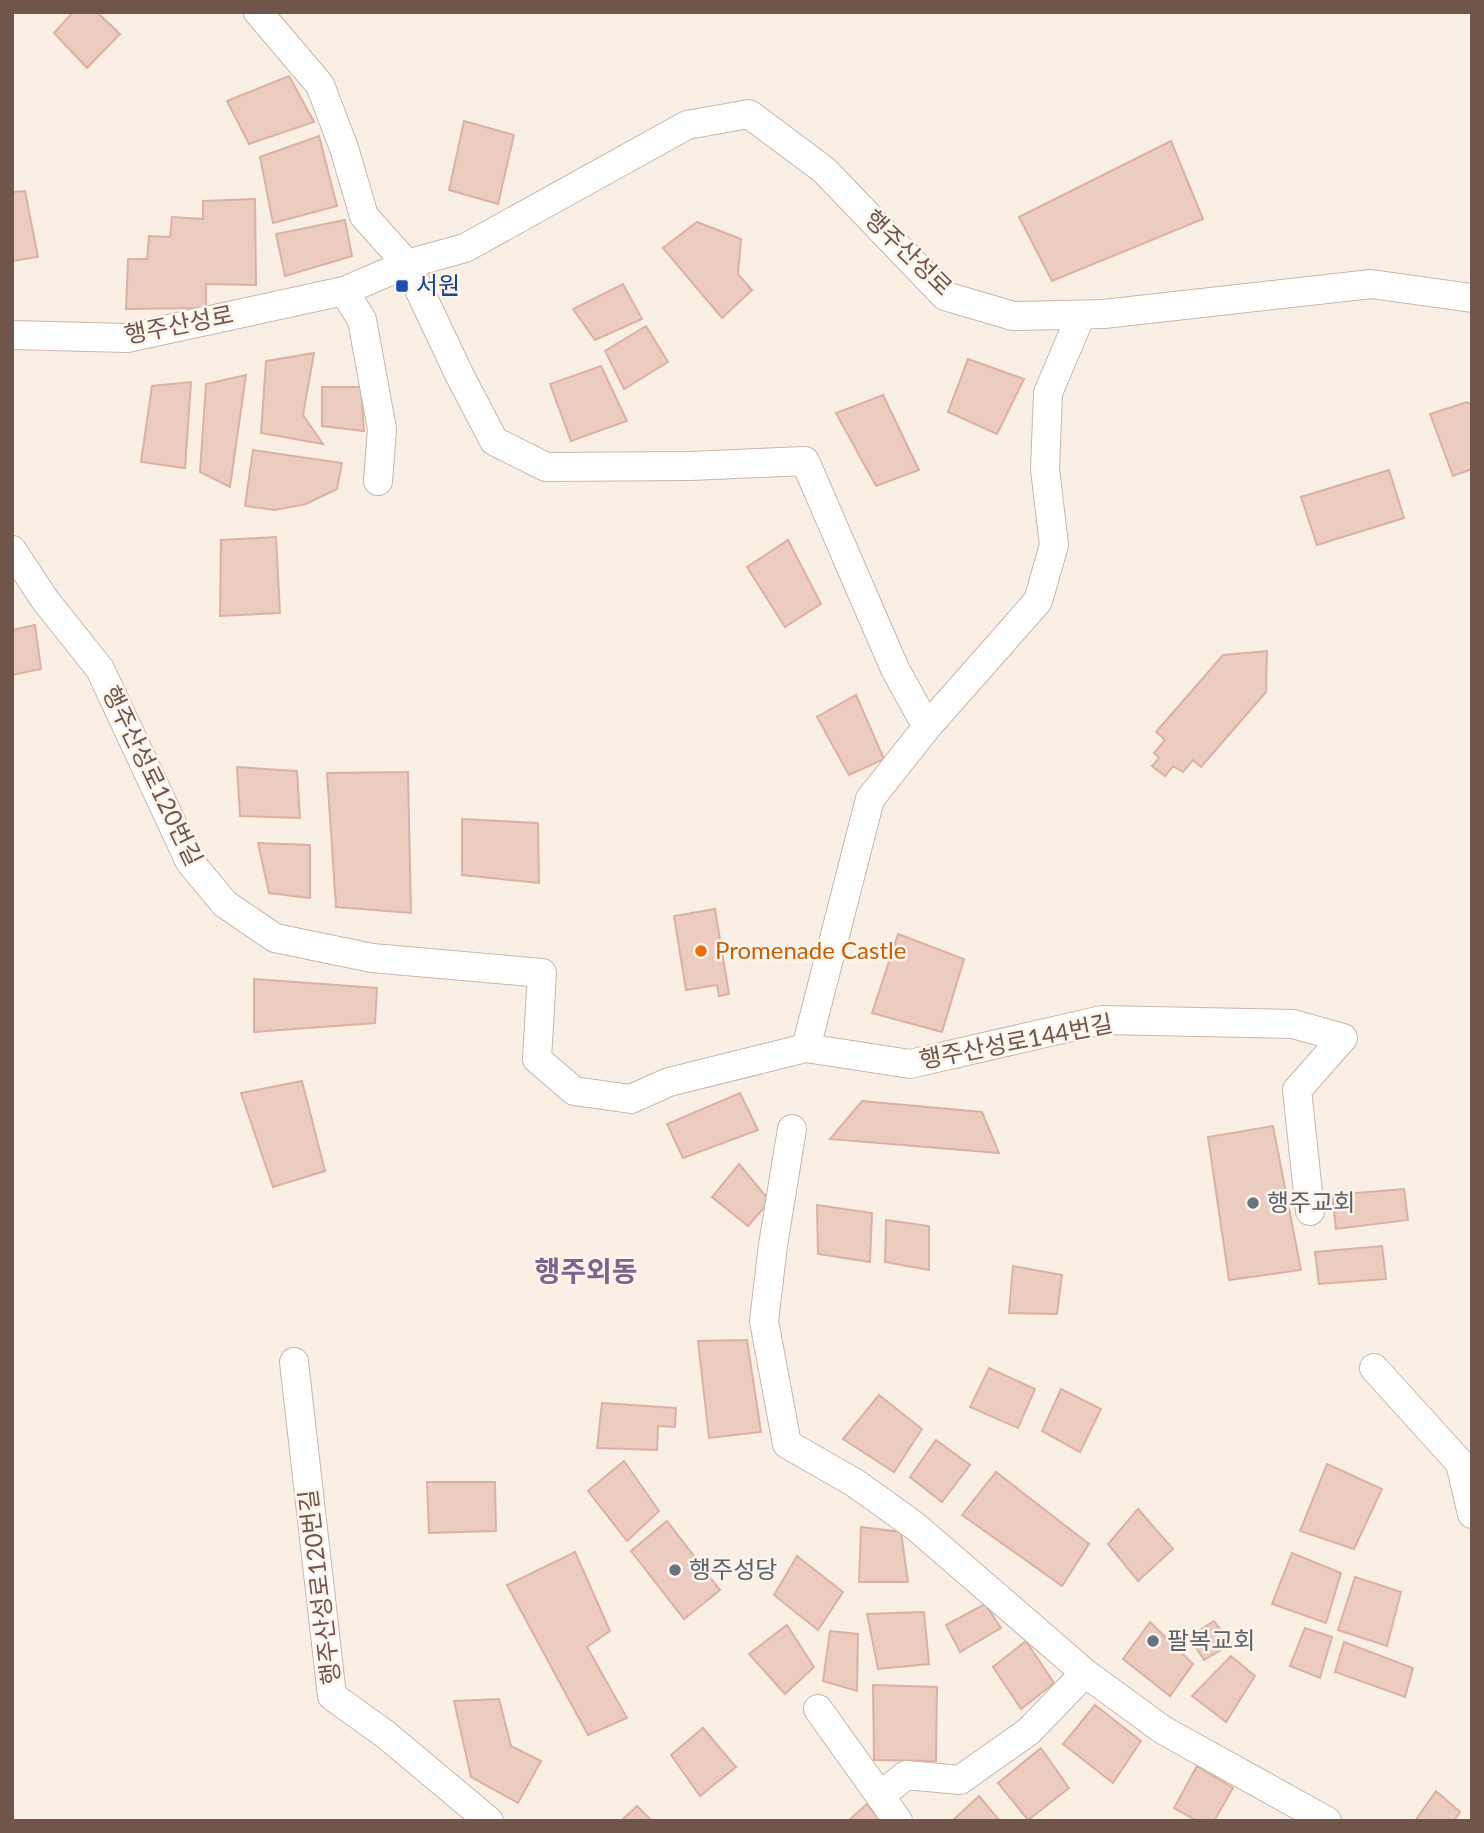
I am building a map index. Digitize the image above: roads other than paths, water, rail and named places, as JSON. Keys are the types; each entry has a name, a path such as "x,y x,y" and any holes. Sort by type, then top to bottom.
{"street":[{"path":"258,12 320,85 344,148 364,216 407,264 494,441 546,467 690,466 805,461 895,669 927,727"},
{"name":"행주산성로","path":"12,335 127,338 344,291 407,264 465,248 687,125 749,114 824,170 945,296 1013,316 1081,315 1371,284 1472,298"},
{"path":"344,291 362,320 382,429 378,481"},
{"path":"806,1048 870,799 927,727 1038,601 1054,545 1045,469 1048,393 1081,315"},
{"name":"행주산성로120번길","path":"12,550 45,600 100,669 190,862 225,904 275,938 372,958 542,973 537,1059 574,1091 631,1099 669,1082 806,1048"},
{"name":"행주산성로144번길","path":"806,1048 910,1064 1102,1020 1293,1024 1343,1038 1297,1090 1310,1211"},
{"path":"792,1129 772,1245 764,1321 787,1444 855,1483 915,1525 1085,1673 1163,1730 1327,1821"},
{"name":"행주산성로120번길","path":"294,1362 332,1696 386,1734 489,1821"},
{"path":"1374,1368 1460,1463 1472,1514"},
{"path":"880,1796 906,1775 960,1780 1028,1731 1085,1673"},
{"path":"818,1709 898,1821"}],"place":[{"name":"서원","path":"402,286"},
{"name":"Promenade Castle","path":"701,951"},
{"name":"행주교회","path":"1253,1203"},
{"name":"행주성당","path":"675,1570"},
{"name":"팔복교회","path":"1153,1641"}],"district":[{"name":"행주외동","path":"586,1271"}]}
